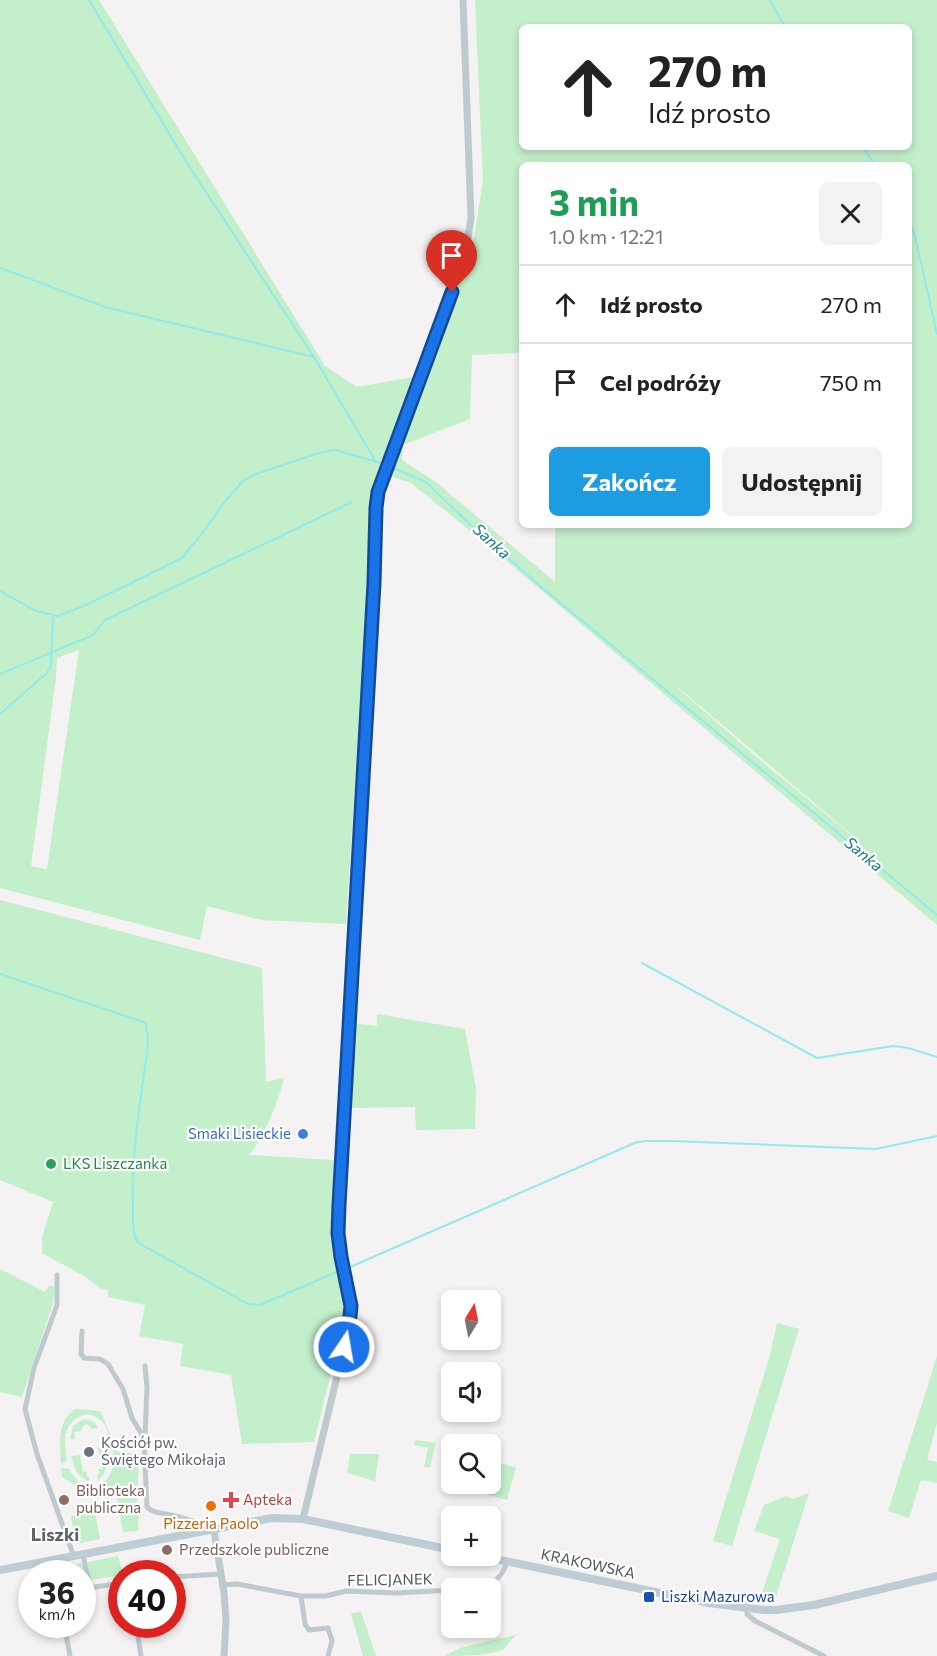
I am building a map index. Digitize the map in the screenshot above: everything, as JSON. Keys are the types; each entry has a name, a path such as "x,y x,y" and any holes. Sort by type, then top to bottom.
{"main road":[{"path":"0,1570 272,1518 303,1519 441,1548"},
{"name":"KRAKOWSKA","path":"501,1560 747,1609 776,1610 814,1605 937,1576"}],"street":[{"path":"303,1519 350,1319 351,1306 338,1233 374,583 376,508 378,492 460,270 469,235 471,218 463,0"},
{"path":"57,1275 57,1305 34,1368 25,1409 37,1454 74,1557"},
{"path":"82,1331 81,1354 84,1358 100,1359 108,1364 123,1389 132,1418 144,1442"},
{"path":"145,1366 147,1387 144,1442 147,1507 158,1513 199,1523 202,1532"},
{"path":"214,1530 226,1621 224,1656"},
{"path":"83,1555 84,1560"},
{"path":"497,1578 507,1561"},
{"path":"186,1576 220,1574"},
{"name":"FELICJANEK","path":"222,1585 237,1584 301,1596 326,1596 346,1591 396,1593 441,1591"},
{"path":"301,1596 305,1624 309,1630 328,1628 332,1641 328,1656"},
{"path":"747,1609 747,1614 755,1621 824,1656"},
{"path":"67,1638 70,1656"},
{"path":"138,1638 141,1656"}],"green space":[{"path":"0,0 99,0 325,366 357,387 414,377 376,476 371,507 346,924 261,920 207,906 200,940 0,888","holes":["79,650 47,869 31,866 57,658"]},
{"path":"475,0 937,0 937,925 501,556 411,483 387,475 474,238 483,181","holes":["680,689 867,848 760,760"]},
{"path":"0,900 262,968 266,1082 284,1078 270,1118 249,1155 334,1160 331,1230 346,1321 314,1442 242,1444 231,1375 180,1366 183,1344 139,1336 145,1305 108,1297 108,1290 100,1288 84,1276 42,1253 42,1237 53,1202 0,1180"},
{"path":"377,1014 465,1029 476,1089 475,1129 416,1130 415,1107 348,1108 353,1023 377,1026"},
{"path":"0,1269 45,1292 50,1285 55,1287 53,1303 22,1397 0,1392"},
{"path":"777,1323 799,1329 732,1546 713,1541 770,1355"},
{"path":"937,1356 937,1423 927,1460 937,1462 937,1483 921,1480 909,1518 888,1511"},
{"path":"75,1409 101,1412 117,1452 139,1454 137,1505 118,1505 116,1494 100,1496 99,1485 112,1471 113,1459 112,1445 106,1428 95,1416 83,1415 70,1424 65,1441 67,1461 61,1464 60,1434 65,1421"},
{"path":"82,1420 91,1421 98,1428 92,1429 84,1425 81,1431 74,1432 75,1439 70,1439 73,1426"},
{"path":"415,1440 436,1443 430,1468 424,1467 428,1448 414,1445"},
{"path":"106,1447 107,1465 98,1481 99,1469 102,1469 98,1448"},
{"path":"350,1454 379,1454 375,1481 347,1473"},
{"path":"80,1455 83,1472 86,1471 90,1481 77,1472 71,1456"},
{"path":"501,1463 516,1468 507,1500 485,1494 501,1494"},
{"path":"61,1468 69,1469 78,1482 91,1487 92,1497 62,1477"},
{"path":"809,1493 774,1603 759,1602 780,1539 754,1531 764,1505 786,1496 793,1499"},
{"path":"119,1510 139,1510 138,1531 123,1532"},
{"path":"95,1512 100,1539 76,1544 71,1516"},
{"path":"118,1556 119,1560 108,1560 108,1577 96,1579 96,1560"},
{"path":"361,1612 376,1656 363,1656 351,1613"},
{"path":"518,1634 500,1651 476,1655 445,1656 460,1648"}],"waterway":[{"path":"89,0 185,160 314,357 376,462"},
{"path":"770,0 783,24"},
{"path":"865,150 873,162"},
{"path":"912,228 937,334"},
{"path":"0,268 105,307 314,357"},
{"name":"Sanka","path":"0,591 36,611 58,616 86,605 182,558 226,500 244,480 256,474 335,450 384,464 426,482 540,586 937,915"},
{"path":"0,674 93,635 105,620 352,502"},
{"path":"0,714 47,673 51,666 53,615"},
{"path":"642,963 817,1058 893,1046 937,1057"},
{"path":"0,974 146,1023 147,1053 133,1167 133,1224 137,1242 248,1304 260,1305 337,1272"},
{"path":"350,1267 637,1142 673,1141 876,1149 937,1136"}],"place":[{"name":"Smaki Lisieckie","path":"303,1134"},
{"name":"LKS Liszczanka","path":"51,1164"},
{"name":"Kościół pw. Świętego Mikołaja","path":"89,1452"},
{"name":"Biblioteka publiczna","path":"64,1500"},
{"name":"Apteka","path":"231,1500"},
{"name":"Pizzeria Paolo","path":"211,1506"},
{"name":"Przedszkole publiczne","path":"167,1550"},
{"name":"Liszki Mazurowa","path":"649,1597"}],"district":[{"name":"Liszki","path":"55,1535"}],"route":[{"path":"344,1347 351,1306 338,1233 339,1205 374,583 376,508 378,492 452,292"}]}
